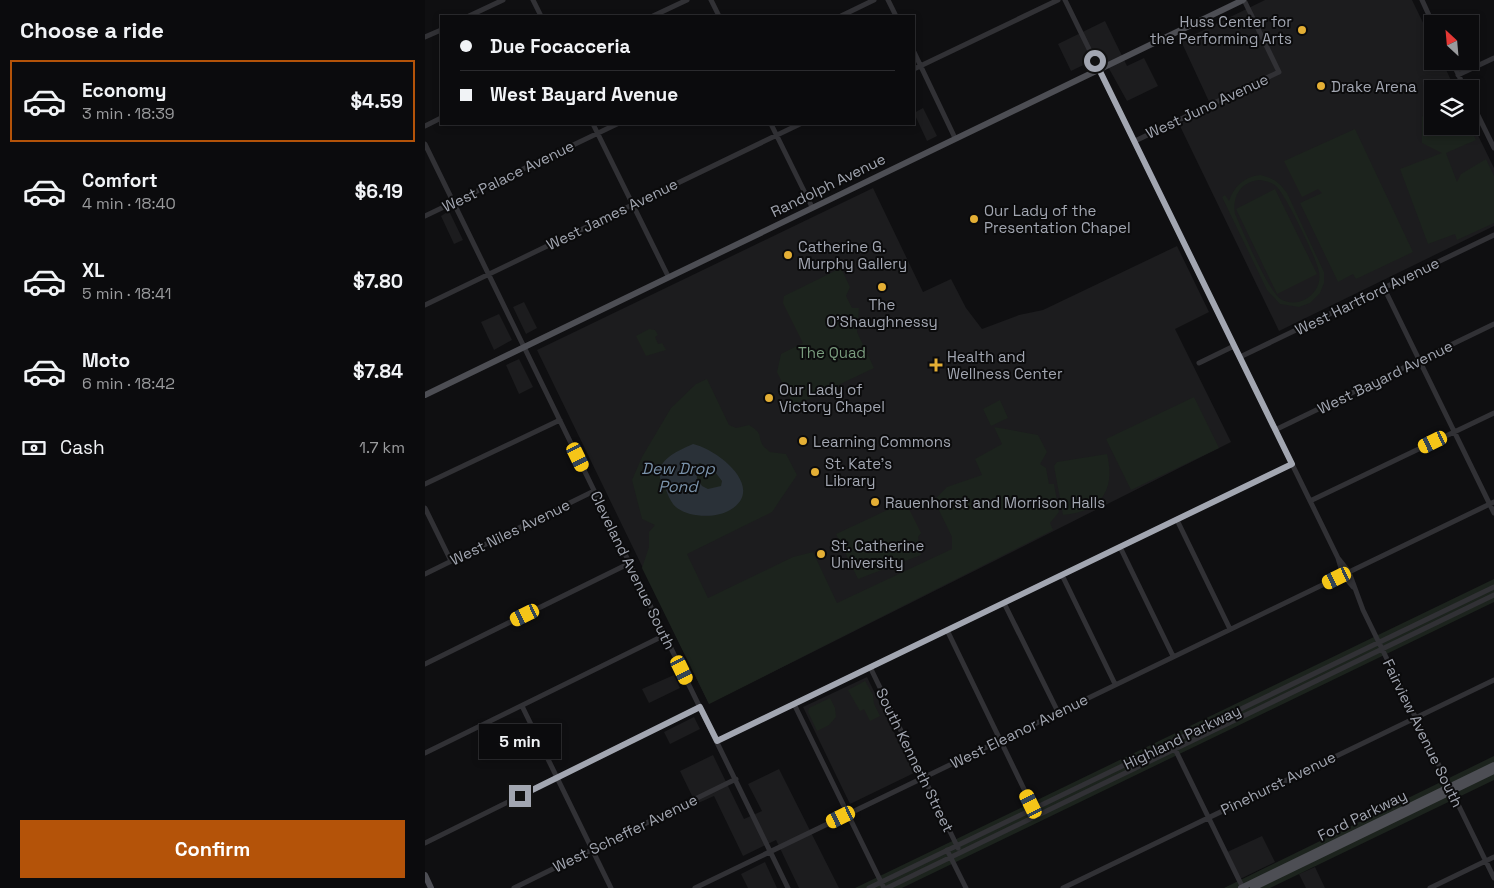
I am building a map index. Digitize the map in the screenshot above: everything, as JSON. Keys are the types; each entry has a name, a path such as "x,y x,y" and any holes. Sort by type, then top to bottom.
{"main road":[{"name":"Randolph Avenue","path":"425,395 1243,0"},
{"name":"Ford Parkway","path":"1253,888 1451,789 1494,765"},
{"name":"Ford Parkway","path":"1242,888 1451,789 1494,771"},
{"path":"425,876 431,888"}],"street":[{"path":"471,15 503,0"},
{"path":"533,0 540,15"},
{"path":"655,15 687,0"},
{"path":"711,0 718,15"},
{"path":"843,15 874,0"},
{"path":"888,0 896,15"},
{"path":"915,69 1058,0"},
{"name":"Fairview Avenue South","path":"1065,0 1338,558 1343,575 1353,587"},
{"name":"West Juno Avenue","path":"1135,141 1279,72 1243,0"},
{"path":"1424,1 1429,15"},
{"path":"425,37 440,30"},
{"path":"915,54 955,138"},
{"path":"1458,75 1494,58"},
{"path":"1456,70 1460,80"},
{"path":"1479,117 1494,147"},
{"path":"425,126 440,118"},
{"path":"594,125 668,276"},
{"name":"West Palace Avenue","path":"425,216 615,125"},
{"path":"772,125 812,207"},
{"name":"West James Avenue","path":"425,305 798,125"},
{"name":"Cleveland Avenue South","path":"425,144 788,888"},
{"name":"West Hartford Avenue","path":"1240,357 1494,236"},
{"path":"1384,288 1492,503 1494,513"},
{"name":"West Bayard Avenue","path":"1275,430 1494,324"},
{"path":"1199,363 1234,346"},
{"path":"1310,501 1494,413"},
{"path":"425,484 560,420"},
{"path":"717,741 1292,464"},
{"name":"West Niles Avenue","path":"425,574 594,491"},
{"path":"1349,572 1492,503"},
{"path":"425,508 451,561"},
{"path":"1177,520 1230,629"},
{"path":"1119,547 1173,656"},
{"name":"Fairview Avenue South","path":"1338,558 1349,572 1353,587 1379,642 1494,878"},
{"path":"425,664 630,563"},
{"path":"1063,575 1115,684"},
{"name":"West Eleanor Avenue","path":"695,888 1343,575"},
{"name":"Highland Parkway","path":"884,886 947,850 1494,587"},
{"name":"Highland Parkway","path":"869,888 884,886 951,858 1494,595"},
{"path":"1004,603 1058,712"},
{"path":"947,630 1037,816"},
{"path":"425,753 665,634"},
{"name":"South Kenneth Street","path":"870,667 961,853"},
{"name":"Pinehurst Avenue","path":"1063,888 1494,680"},
{"path":"793,704 884,886"},
{"path":"522,706 611,888"},
{"path":"425,843 700,707"},
{"path":"1171,742 1242,888"},
{"name":"West Scheffer Avenue","path":"514,888 735,779"},
{"name":"South Kenneth Street","path":"947,850 966,888"},
{"path":"1431,888 1494,857"}],"shaded area":[{"path":"1265,0 1412,0 1424,25 1424,70 1446,70 1451,80 1424,80 1424,135 1478,135 1494,168 1494,226 1279,331 1179,124 1212,108 1181,41"},
{"path":"1105,21 1127,66 1144,58 1158,86 1127,101 1102,56 1071,71 1058,44"},
{"path":"923,108 937,136 927,141 915,112"},
{"name":"St. Catherine University","path":"873,188 923,292 951,279 966,308 982,329 1019,315 1043,310 1177,246 1209,312 1175,329 1231,442 709,704 537,350"},
{"path":"449,211 463,240 454,244 441,216"},
{"path":"524,302 537,328 526,334 513,307"},
{"path":"499,314 512,340 494,350 481,322"},
{"path":"519,359 533,387 519,394 506,365"},
{"path":"674,675 680,688 649,703 642,689"},
{"path":"867,677 914,773 850,804 803,707"},
{"path":"694,717 700,729 670,744 664,732"},
{"path":"713,755 744,819 762,811 748,784 779,769 839,888 799,888 776,840 743,856 714,796 696,804 680,771"},
{"path":"1262,836 1275,862 1238,880 1225,853"},
{"path":"765,862 777,888 748,888 741,874"},
{"path":"1315,867 1325,888 1306,888 1299,874"}],"green space":[{"path":"1424,114 1424,135 1474,135 1476,140 1446,153 1457,182 1461,174 1486,159 1494,176 1494,223 1457,240 1455,234 1428,244 1400,169 1442,153 1422,143 1422,117"},
{"path":"1355,129 1413,252 1356,279 1353,274 1338,282 1300,203 1322,193 1318,189 1302,197 1284,161"},
{"path":"1260,175 1272,179 1287,193 1324,272 1324,283 1320,293 1310,303 1299,307 1280,304 1267,290 1222,197 1225,195 1229,201 1240,183","holes":["1259,180 1269,182 1277,187 1301,228 1313,254 1319,272 1318,286 1309,297 1303,300 1289,302 1282,300 1276,295 1263,274 1235,214 1235,201 1239,191 1247,184"]},
{"path":"1275,189 1317,274 1277,294 1236,209"},
{"name":"The Quad","path":"841,268 850,287 846,296 852,308 859,308 857,332 874,368 794,406 777,372 781,354 803,343 783,303 784,296"},
{"path":"649,329 655,330 658,335 655,337 658,344 662,343 666,350 646,356 636,336"},
{"path":"707,379 729,425 736,428 749,425 754,428 759,433 764,447 770,452 786,454 797,475 772,512 687,554 708,598 793,557 813,552 837,603 952,549 952,537 934,500 947,487 982,475 975,459 1002,444 994,427 1038,435 1047,452 1040,464 1046,468 1049,484 1054,484 1059,512 1050,523 1053,530 709,704 642,568 649,547 649,532 655,525 642,519 632,480 642,457 671,408 696,384"},
{"path":"1194,397 1219,448 1131,490 1106,439"},
{"path":"1000,400 1008,418 991,426 983,409"},
{"path":"1107,454 1109,479 1107,489 1102,497 1096,504 1087,509 1063,515 1054,466 1057,462"},
{"path":"898,505 908,507 921,533 918,537 921,555 858,579 836,534"},
{"path":"1494,579 1494,602 902,888 855,888"},
{"path":"865,681 873,695 874,704 880,716 870,721 864,709 860,711 848,690"},
{"path":"830,698 835,708 836,717 829,725 817,731 808,712 809,708"},
{"path":"1494,756 1494,780 1270,888 1224,888"}],"water":[{"name":"Dew Drop Pond","path":"693,444 703,447 725,461 741,481 743,491 740,501 730,510 717,515 700,516 678,509 672,502 661,480 660,469 665,460","holes":["700,463 712,468 722,481 721,486 708,489 702,486 697,478 696,465"]}],"place":[{"name":"Huss Center for the Performing Arts","path":"1302,30"},
{"name":"Drake Arena","path":"1321,86"},
{"name":"Our Lady of the Presentation Chapel","path":"974,219"},
{"name":"Catherine G. Murphy Gallery","path":"788,255"},
{"name":"The O'Shaughnessy","path":"882,287"},
{"name":"Health and Wellness Center","path":"936,365"},
{"name":"Our Lady of Victory Chapel","path":"769,398"},
{"name":"Learning Commons","path":"803,441"},
{"name":"St. Kate's Library","path":"815,472"},
{"name":"Rauenhorst and Morrison Halls","path":"875,502"},
{"name":"St. Catherine University","path":"821,554"}],"route":[{"path":"520,796 700,707 717,741 1292,464 1095,61"}]}
